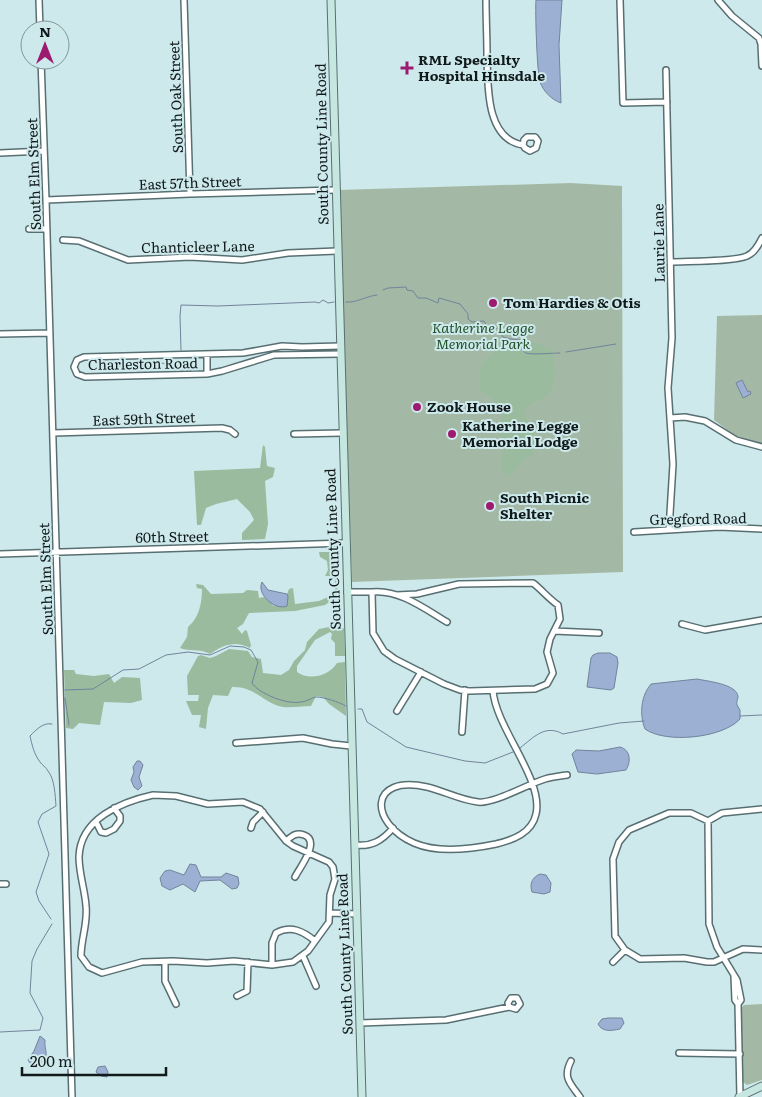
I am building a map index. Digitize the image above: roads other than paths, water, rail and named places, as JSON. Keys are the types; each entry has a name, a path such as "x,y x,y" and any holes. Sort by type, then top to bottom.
{"main road":[{"name":"South County Line Road","path":"330,0 362,1097"},
{"path":"740,1097 762,1086"}],"street":[{"path":"39,0 40,20"},
{"name":"South Oak Street","path":"184,0 190,194"},
{"path":"486,0 490,109 505,137 511,142 523,145"},
{"path":"620,0 623,103 667,102"},
{"path":"718,0 732,16 759,38 762,66"},
{"name":"South Elm Street","path":"41,70 72,1097"},
{"name":"Laurie Lane","path":"666,70 672,338 668,388 673,464 669,530"},
{"path":"0,153 44,151"},
{"name":"East 57th Street","path":"46,200 335,190"},
{"path":"30,229 47,229"},
{"path":"671,262 746,257 756,249 762,238"},
{"name":"Chanticleer Lane","path":"63,240 79,241 128,260 190,256 242,260 288,252 337,251"},
{"path":"0,334 50,333"},
{"name":"Charleston Road","path":"282,346 340,350 274,355 222,372 208,374 85,378 76,374 74,367 77,360 84,357 243,353 282,346"},
{"name":"Charleston Road","path":"207,354 208,374"},
{"path":"670,418 685,417 705,421 736,440 762,447"},
{"name":"East 59th Street","path":"53,433 222,428 230,430 234,434"},
{"path":"294,434 342,433"},
{"name":"Gregford Road","path":"634,532 719,527 762,529"},
{"name":"60th Street","path":"0,554 345,543"},
{"path":"372,592 373,633 384,651 395,659 450,687 465,690 535,690 547,684 553,673 547,652 550,639 560,618 558,604 546,596 533,583 459,584 417,594 397,595"},
{"path":"347,592 382,590 418,604 448,622"},
{"path":"417,594 418,604"},
{"path":"682,624 705,630 762,620"},
{"path":"554,631 599,633"},
{"path":"397,711 421,672"},
{"path":"462,732 465,690"},
{"path":"493,691 498,716 511,738 531,784 537,813 529,829 520,836 502,842 471,847 430,847 415,843 392,828 382,813 380,806 383,796 388,789 400,785 429,788 480,803 504,796 531,784 546,779 568,775"},
{"path":"236,742 303,738 351,746"},
{"path":"161,795 176,796 208,804 243,802 264,812 286,841 329,862 334,867 335,879 330,895 328,922 303,956 293,962 272,966 248,962 142,962 102,973 88,967 81,956 87,907 79,856 83,839 89,828 114,808 136,799 161,795"},
{"path":"96,822 101,832 106,833 114,829 120,821 120,816 114,808"},
{"path":"762,809 722,813 710,819 692,813 669,813 629,830 619,842 613,859 615,936 625,950 640,959 684,958 707,962 714,962 743,950 762,950"},
{"path":"251,828 264,812"},
{"path":"710,819 710,924 713,937 734,976 735,1000 738,1004 740,1097"},
{"path":"354,845 366,846 375,844 392,828"},
{"path":"286,841 295,834 301,833 308,837 311,842 311,849 295,877"},
{"path":"0,884 6,884"},
{"path":"330,913 357,914"},
{"path":"272,966 272,943 276,933 290,928 307,934 315,940"},
{"path":"612,962 625,950"},
{"path":"303,956 316,986"},
{"path":"164,962 165,981 176,1004"},
{"path":"237,996 247,991 248,962"},
{"path":"360,1023 446,1020 509,1007"},
{"path":"679,1053 740,1054"},
{"path":"571,1061 567,1068 567,1076 580,1097"}],"water":[{"path":"536,0 562,0 559,45 561,103 548,95 540,82 536,41"},
{"path":"742,380 751,394 743,398 736,383"},
{"path":"262,582 268,590 287,594 287,606 282,607 272,604 262,592"},
{"path":"598,653 610,653 617,657 618,663 614,688 611,690 587,687 591,658"},
{"path":"697,679 721,684 733,689 738,697 737,704 740,710 740,719 732,726 721,731 694,737 666,736 654,734 645,729 642,705 645,694 651,684"},
{"path":"620,747 628,753 629,763 626,770 597,774 578,772 572,754 576,750 599,751"},
{"path":"137,761 140,761 143,765 139,777 142,786 138,790 134,787 131,780 134,772 133,767"},
{"path":"190,864 196,865 201,877 221,877 226,873 238,877 239,884 237,888 232,889 220,880 200,881 195,892 183,884 170,890 162,886 160,878 165,871 170,870 184,875"},
{"path":"540,874 546,875 551,883 550,892 544,894 532,892 532,881"},
{"path":"622,1018 624,1023 620,1029 604,1030 598,1024 602,1019"},
{"path":"40,1036 45,1040 46,1056 39,1065 30,1063 28,1060"},
{"path":"105,1066 108,1072 107,1077 101,1076 96,1072 98,1067"}],"waterway":[{"path":"383,290 406,287 407,290 413,291 418,298 426,298 438,303 439,298 460,304 468,314 468,319 472,322 484,321 490,331 498,328 503,337 520,340 520,348 525,353 560,353"},
{"path":"346,302 377,295"},
{"path":"181,350 181,305 218,306 319,303 323,300 328,303 334,302"},
{"path":"566,352 616,344"},
{"path":"115,366 154,367 157,362 171,365 181,363"},
{"path":"65,690 93,689 123,670 139,669 166,655 188,652 210,655 230,646 244,647 251,650 258,662 252,683 267,695 289,702 303,702 319,697 346,706"},
{"path":"65,698 69,725"},
{"path":"358,709 362,709 367,722 406,747 465,761 485,763 513,752"},
{"path":"740,716 762,715"},
{"path":"520,748 545,731 551,730 563,734 619,723 644,721"},
{"path":"51,919 39,901 36,892 49,854 38,822 42,814 56,806 55,792 50,775 36,756 30,736 43,725 52,724"},
{"path":"0,1032 40,1030 43,1018 30,993 32,961 52,924"}],"place":[{"name":"RML Specialty Hospital Hinsdale","path":"407,68"},
{"name":"Tom Hardies & Otis","path":"493,303"},
{"name":"Zook House","path":"417,407"},
{"name":"Katherine Legge Memorial Lodge","path":"452,434"},
{"name":"South Picnic Shelter","path":"490,506"}],"park label":[{"name":"Katherine Legge Memorial Park","path":"483,336"}]}
